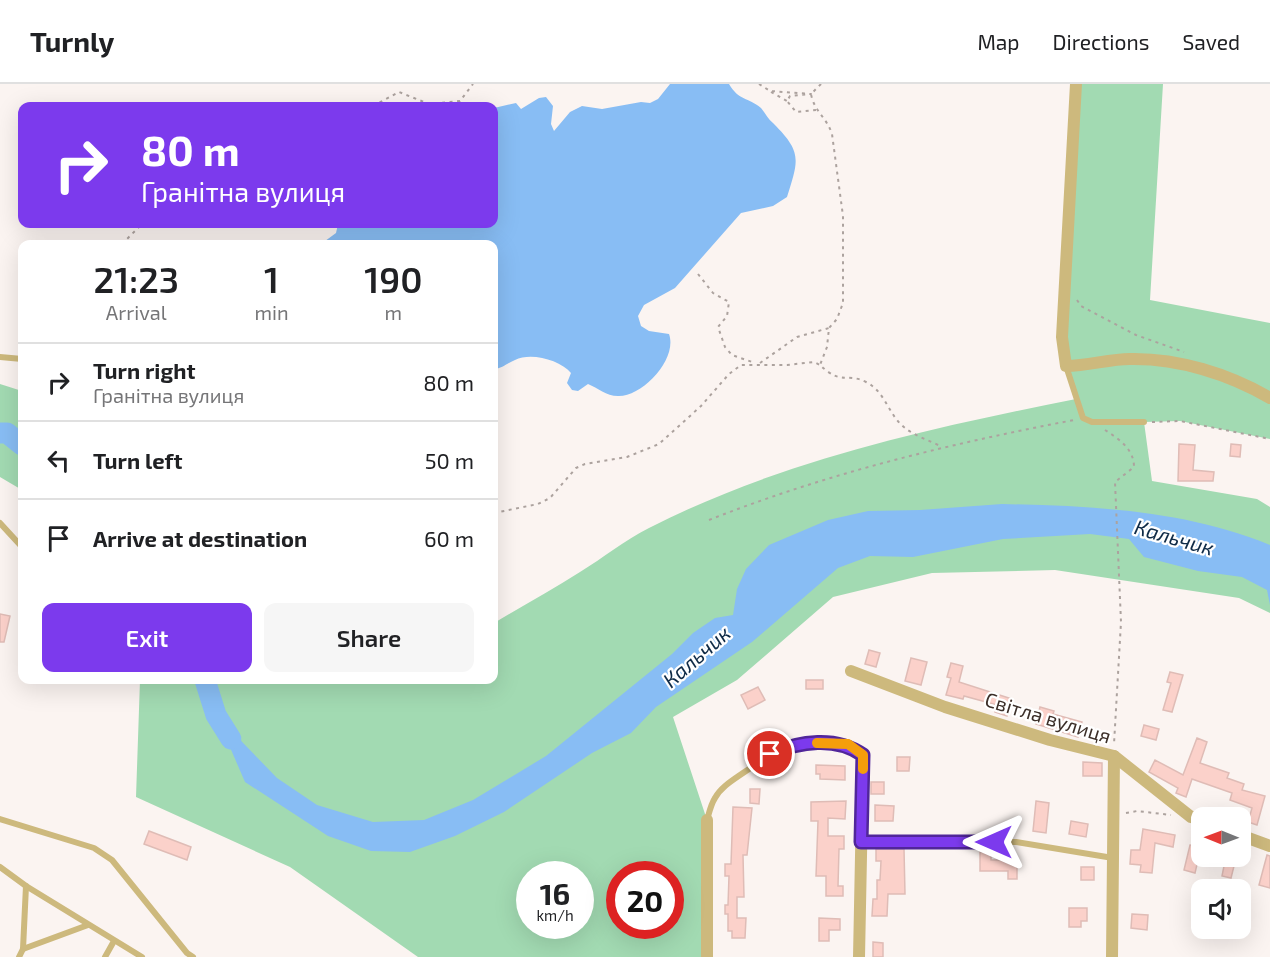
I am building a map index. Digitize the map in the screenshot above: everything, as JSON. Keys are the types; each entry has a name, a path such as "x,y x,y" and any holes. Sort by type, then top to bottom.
{"street":[{"path":"1076,84 1062,337 1066,366 1087,366 1132,358 1192,366 1255,389 1270,398"},
{"name":"Світла вулиця","path":"851,671 945,707 1050,740 1114,756 1112,957"},
{"path":"859,957 863,755"},
{"path":"1114,756 1191,815"},
{"path":"707,820 707,957"},
{"path":"1251,839 1270,846"}],"lane":[{"path":"0,357 18,359"},
{"path":"1066,366 1083,418 1092,422 1144,422"},
{"path":"0,523 18,543"},
{"path":"707,820 715,797 722,788 782,749 814,742 848,744 863,755"},
{"path":"0,819 94,848 112,860 187,953 193,957"},
{"path":"861,842 1016,842 1113,858"},
{"path":"0,867 26,886 141,957"},
{"path":"19,957 23,949 26,886"},
{"path":"23,949 88,925"},
{"path":"105,957 114,941"}],"path":[{"path":"450,102 460,101 473,84"},
{"path":"759,84 787,101 796,112 816,110"},
{"path":"787,101 790,96 811,94 821,84"},
{"path":"770,91 811,94"},
{"path":"380,102 399,92 424,102"},
{"path":"811,94 816,110 829,124 832,134 844,234 843,303 829,328 827,347 820,365"},
{"path":"126,240 138,228"},
{"path":"698,274 713,293 729,302 727,316 718,327 725,347 732,355 759,364"},
{"path":"1076,299 1082,306 1136,335 1191,355"},
{"path":"759,364 797,337 829,328"},
{"path":"498,512 538,504 550,498 576,468 585,464 611,461 651,448 701,406 729,374 741,365 787,365 814,362 833,378 865,381 884,398 887,406 904,428 942,447"},
{"path":"709,520 807,485 942,447 1083,418"},
{"path":"1092,422 1131,451 1134,467 1115,482 1121,622 1114,756"},
{"path":"1144,422 1180,422 1270,439"},
{"path":"1113,821 1131,812 1191,818"}],"green space":[{"path":"1076,84 1163,84 1150,300 1270,323 1270,439 1180,421 1144,422 1152,481 1257,499 1270,507 1270,613 1239,598 1055,570 932,573 833,597 737,680 673,717 707,820 707,957 418,957 290,867 136,797 140,684 498,684 498,621 589,567 640,533 700,504 804,465 967,422 1076,399 1066,366"},
{"path":"0,384 18,390 18,488 0,477"}],"water":[{"path":"670,84 729,84 740,96 761,108 789,141 795,157 795,165 787,197 773,206 741,213 675,288 644,305 638,316 641,326 649,331 669,334 670,344 668,354 656,375 627,395 614,396 588,384 578,391 572,390 567,383 571,373 566,368 553,361 537,357 522,358 498,368 498,240 326,240 336,233 337,228 498,228 498,107 516,103 521,109 539,98 546,97 553,106 551,124 554,131 570,112 582,106 602,109 641,102 650,103 658,99"},
{"path":"1002,504 1070,506 1172,517 1238,533 1270,545 1270,605 1267,590 1242,577 1198,571 1144,557 1129,539 1090,534 1003,539 913,557 870,556 838,568 752,642 656,707 631,733 592,753 504,812 455,836 410,852 371,851 328,836 245,782 216,715 277,778 317,805 373,822 424,820 473,800 546,756 672,654 693,633 715,618 733,615 737,589 746,569 769,545 828,520 868,511"}],"building":[{"path":"1179,444 1195,445 1193,470 1214,472 1213,481 1178,481"},
{"path":"1231,444 1241,445 1240,457 1230,456"},
{"path":"0,614 10,616 4,642 0,642"},
{"path":"869,650 880,653 876,667 865,664"},
{"path":"911,658 927,662 921,685 905,681"},
{"path":"951,663 963,666 959,682 1012,699 1007,716 995,712 997,705 964,696 963,699 946,695 951,678 947,677"},
{"path":"1170,672 1183,675 1172,712 1163,710 1171,683 1167,682"},
{"path":"806,680 823,680 823,689 806,689"},
{"path":"758,687 765,700 748,709 741,695"},
{"path":"1040,707 1054,711 1053,714 1082,722 1078,737 1036,724"},
{"path":"1144,725 1159,729 1156,740 1141,736"},
{"path":"1197,738 1207,742 1200,763 1229,773 1227,778 1244,784 1242,790 1265,796 1257,825 1251,823 1252,808 1230,800 1232,793 1192,779 1186,797 1176,793 1178,788 1149,772 1155,760 1183,775"},
{"path":"897,757 910,757 909,771 897,771"},
{"path":"1083,762 1102,763 1102,776 1083,776"},
{"path":"816,765 845,766 845,780 820,779 820,774 816,774"},
{"path":"871,782 884,782 884,794 871,794"},
{"path":"750,789 760,789 759,804 750,803"},
{"path":"846,801 845,819 828,818 828,836 844,836 844,849 839,849 838,886 843,886 843,896 826,896 826,876 816,876 818,821 811,821 811,802"},
{"path":"1036,801 1049,803 1046,833 1033,831"},
{"path":"875,805 894,806 893,821 875,821"},
{"path":"733,807 752,808 747,855 743,855 744,897 737,897 737,918 746,918 745,938 732,938 732,931 728,931 728,914 725,914 725,905 728,905 729,876 725,876 725,864 731,864"},
{"path":"1071,821 1088,824 1086,837 1069,834"},
{"path":"1143,829 1175,835 1173,847 1155,843 1152,873 1140,872 1141,865 1130,864 1131,850 1140,850"},
{"path":"149,831 191,847 187,860 144,844"},
{"path":"1191,845 1191,867 1196,867 1195,873 1184,870"},
{"path":"876,849 904,849 905,894 888,894 887,916 872,916 873,899 877,899 877,880 880,880 881,861 876,861"},
{"path":"980,852 991,852 991,860 1017,860 1017,879 1008,879 1008,871 980,871"},
{"path":"1267,855 1270,856 1270,888 1259,885"},
{"path":"1081,867 1094,867 1094,880 1081,880"},
{"path":"1224,867 1234,867 1231,878 1222,876"},
{"path":"1069,908 1087,908 1087,921 1081,921 1081,927 1069,927"},
{"path":"1132,914 1148,915 1147,930 1131,928"},
{"path":"819,918 840,919 840,930 829,930 829,941 819,941"},
{"path":"873,942 883,943 883,957 873,957"}],"waterway":[{"name":"Кальчик","path":"0,433 7,433 18,442"},
{"name":"Кальчик","path":"206,684 216,715 231,739"}],"slow traffic":[{"path":"817,743 848,744 863,755 863,769"}],"route":[{"path":"770,754 814,742 848,744 863,755 861,842 994,842"}]}
